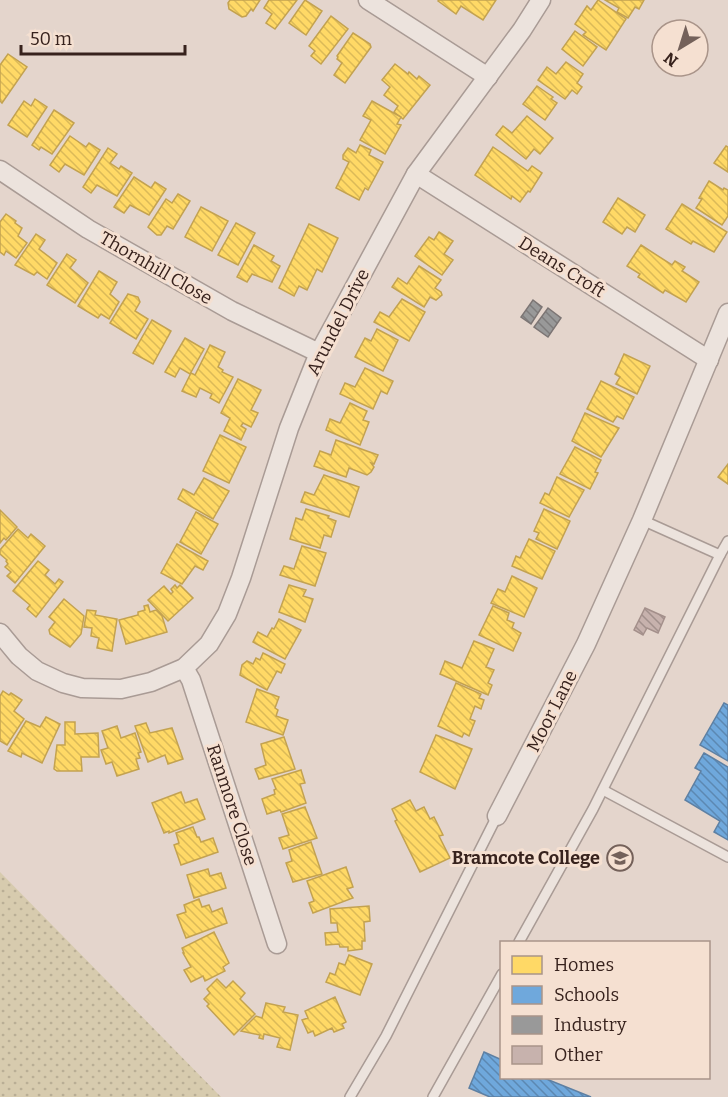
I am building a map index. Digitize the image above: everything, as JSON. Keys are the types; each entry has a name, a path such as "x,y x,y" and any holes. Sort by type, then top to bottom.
{"street":[{"path":"368,0 488,76"},
{"name":"Arundel Drive","path":"184,668 209,644 227,614 290,428 319,353 416,174 541,0"},
{"name":"Thornhill Close","path":"0,170 88,229 222,305 319,353"},
{"name":"Deans Croft","path":"416,174 709,360"},
{"name":"Moor Lane","path":"497,816 586,644 642,520 728,313"},
{"path":"0,633 19,656 37,671 63,683 82,688 121,689 151,682 184,668"},
{"name":"Ranmore Close","path":"184,668 191,680 277,944"}],"lane":[{"path":"642,520 720,555"},
{"path":"520,941 603,790 728,541"},
{"path":"603,790 728,857"},
{"name":"Moor Lane","path":"350,1097 386,1036 497,816"},
{"path":"433,1097 500,976"}],"shaded area":[{"path":"0,872 221,1097 0,1097"}],"building: Homes":[{"path":"230,0 260,0 253,11 251,9 246,16 242,17 229,9"},
{"path":"269,0 297,0 275,29 266,23 272,14 264,8"},
{"path":"305,0 322,11 306,35 289,23"},
{"path":"439,0 496,0 483,20 461,6 456,14"},
{"path":"598,0 626,19 606,50 583,35 586,32 575,24 587,6 591,10"},
{"path":"605,0 644,0 639,9 635,7 628,18 617,12 619,8"},
{"path":"331,16 348,29 321,64 311,56 315,51 309,46"},
{"path":"575,31 597,47 583,66 562,49"},
{"path":"353,33 371,47 345,83 334,75 342,63 337,56"},
{"path":"8,54 27,67 2,103 0,101 0,65"},
{"path":"566,62 583,74 577,83 582,87 577,94 572,90 565,99 538,80 547,67 556,74"},
{"path":"395,64 417,79 419,76 430,85 403,119 394,112 398,106 384,95 390,87 382,80"},
{"path":"537,86 553,97 551,99 557,103 545,120 523,104"},
{"path":"35,99 47,107 27,137 8,125 24,101 31,106"},
{"path":"372,101 401,117 397,124 401,125 385,154 360,140 371,120 363,116"},
{"path":"54,110 74,123 52,154 41,147 39,150 32,145"},
{"path":"527,116 553,138 540,154 534,149 526,159 496,135 503,126 512,133"},
{"path":"70,136 86,147 89,143 100,150 84,175 65,164 59,172 50,165"},
{"path":"360,145 371,150 369,155 383,162 368,190 365,188 359,200 336,188 349,162 343,159 343,155 348,148 356,153"},
{"path":"726,146 728,147 728,172 714,163"},
{"path":"493,147 528,171 532,166 542,173 530,192 528,191 520,202 512,196 511,199 475,175"},
{"path":"108,148 117,154 110,163 119,169 121,166 132,173 117,196 97,185 91,193 83,187"},
{"path":"134,177 151,188 155,182 166,189 149,215 130,205 124,213 114,207"},
{"path":"709,181 723,190 724,188 728,190 728,216 722,225 696,208"},
{"path":"178,194 190,201 173,229 167,226 161,235 157,235 148,227 166,199 172,203"},
{"path":"618,198 645,215 635,232 627,227 622,234 603,222"},
{"path":"682,204 727,232 714,252 693,241 691,244 666,229"},
{"path":"201,207 228,221 212,251 185,237"},
{"path":"6,214 22,228 18,236 27,243 16,258 6,251 4,255 0,252 0,222"},
{"path":"236,223 255,233 238,265 218,255"},
{"path":"309,224 338,238 322,272 317,269 307,290 299,286 294,296 279,288"},
{"path":"439,232 453,241 444,254 453,260 442,275 415,256 429,237 434,240"},
{"path":"36,234 45,240 39,249 57,263 47,279 37,272 34,275 15,265"},
{"path":"254,245 274,256 271,261 280,266 272,282 252,274 247,282 237,277"},
{"path":"641,245 672,265 675,261 685,267 682,271 699,282 686,302 665,290 663,293 638,277 640,274 627,266"},
{"path":"67,254 76,260 70,268 88,283 75,303 47,285"},
{"path":"419,266 441,280 435,288 442,295 436,300 430,297 424,307 392,287 398,278 407,284"},
{"path":"99,271 117,282 110,294 119,302 109,319 101,314 98,318 78,306"},
{"path":"128,294 138,297 140,302 135,311 148,319 136,339 110,323"},
{"path":"402,299 425,312 409,341 374,322 380,312 389,317"},
{"path":"152,320 171,331 153,364 133,353"},
{"path":"377,329 398,340 383,371 355,357 365,338 371,341"},
{"path":"185,338 204,349 190,374 180,368 175,377 165,372"},
{"path":"210,345 225,352 218,367 223,370 222,372 233,377 219,403 210,398 212,394 200,388 196,397 182,391 191,373 195,375"},
{"path":"624,354 650,366 637,394 616,384 620,377 615,374"},
{"path":"365,368 393,381 387,394 381,391 373,409 340,394 345,383 355,387"},
{"path":"238,379 261,390 251,410 258,413 251,427 243,423 241,426 246,429 241,440 224,431 230,418 221,413"},
{"path":"601,381 634,397 623,419 617,416 613,422 587,409"},
{"path":"350,403 367,411 363,420 369,422 360,445 326,430 330,419 340,423"},
{"path":"585,413 619,428 601,457 572,441"},
{"path":"220,435 246,447 229,483 203,471"},
{"path":"336,440 378,455 374,464 371,463 374,467 371,472 367,475 349,468 346,477 314,466 320,451 331,455"},
{"path":"575,447 601,460 595,472 598,473 590,489 560,474"},
{"path":"728,464 728,484 718,477"},
{"path":"324,475 359,487 349,517 301,502 305,492 314,495"},
{"path":"557,477 584,490 569,517 540,503 545,493 549,495"},
{"path":"204,478 229,491 213,519 178,499 183,489 194,495"},
{"path":"306,509 329,516 328,518 336,521 331,537 324,535 320,548 290,539 296,518 302,520"},
{"path":"544,509 570,521 557,549 536,539 539,533 534,531"},
{"path":"0,510 17,527 6,540 4,538 0,543"},
{"path":"196,512 218,524 201,554 180,542"},
{"path":"18,529 28,538 31,534 45,546 15,583 7,576 11,572 5,567 8,564 7,560 0,554 0,550"},
{"path":"529,539 555,551 542,579 512,566 516,556 520,558"},
{"path":"177,544 208,561 203,570 195,566 182,584 161,573"},
{"path":"302,546 326,553 315,586 280,575 284,566 294,569"},
{"path":"38,561 49,570 45,575 55,584 59,579 63,582 36,617 27,609 30,605 13,591"},
{"path":"512,576 537,588 524,617 491,603 498,589 505,592"},
{"path":"175,585 177,588 180,585 193,598 168,621 148,600 164,586 171,594 173,592 171,589"},
{"path":"289,585 306,590 303,596 313,599 305,622 279,612"},
{"path":"64,599 84,616 81,634 70,647 50,634 49,630 55,622 49,617"},
{"path":"148,605 150,612 156,610 162,616 167,632 126,644 119,620 138,615 138,612 145,610 144,606"},
{"path":"493,606 509,613 507,620 514,623 512,628 521,633 513,651 479,635"},
{"path":"87,610 96,611 95,615 117,619 112,651 97,648 99,638 91,636 92,628 84,627"},
{"path":"279,619 301,630 285,659 253,642 258,632 267,637"},
{"path":"474,641 494,649 486,667 494,670 488,683 492,685 488,695 440,674 445,661 462,668"},
{"path":"263,653 285,664 281,673 277,671 267,690 240,675 242,665 247,661 253,664 256,658 260,660"},
{"path":"456,683 481,694 479,698 484,700 481,709 475,706 470,719 475,721 469,736 464,733 462,737 438,726"},
{"path":"257,689 279,697 275,708 278,710 276,716 288,720 283,735 246,722"},
{"path":"3,691 22,700 14,711 24,719 7,745 0,741 0,696"},
{"path":"46,717 60,724 42,763 22,753 21,757 8,751 26,721 40,727"},
{"path":"65,722 75,722 75,734 98,733 99,757 81,757 82,771 54,769 57,745 65,745"},
{"path":"146,723 150,733 172,728 183,759 168,764 165,755 148,762 135,726"},
{"path":"117,726 121,738 135,733 141,752 138,753 140,758 136,759 139,769 117,776 112,762 106,764 101,750 108,748 102,731"},
{"path":"436,735 472,749 455,789 420,772"},
{"path":"284,737 295,769 259,779 255,769 266,765 261,744"},
{"path":"301,770 305,783 300,784 306,803 281,812 280,810 267,814 262,799 275,794 276,789 272,779"},
{"path":"181,792 185,803 197,799 205,819 164,833 152,803"},
{"path":"410,800 416,811 424,807 430,819 434,817 443,835 439,836 450,858 420,872 395,821 397,820 392,809"},
{"path":"305,807 317,838 283,849 279,838 289,835 282,814"},
{"path":"193,827 201,842 213,838 218,852 181,865 174,845 179,843 176,833"},
{"path":"311,842 322,874 293,882 286,863 292,861 289,850"},
{"path":"346,867 353,887 347,889 353,898 313,913 309,903 314,901 307,881"},
{"path":"208,869 210,876 221,873 226,888 194,898 187,875"},
{"path":"199,899 202,907 209,905 212,912 222,908 227,923 186,938 177,915 186,912 184,905"},
{"path":"369,906 370,921 364,922 365,941 362,941 362,949 348,951 348,947 340,947 339,944 326,945 325,933 338,932 337,923 331,923 330,909"},
{"path":"214,932 229,963 223,967 225,971 205,981 203,976 191,982 184,970 191,967 182,948"},
{"path":"349,955 372,964 360,995 326,982 330,973 335,975 339,963 345,965"},
{"path":"217,979 226,988 233,981 245,993 240,999 255,1014 234,1035 207,1006 209,1004 204,999 210,993 207,989"},
{"path":"335,997 346,1022 342,1024 344,1028 334,1032 332,1028 315,1036 313,1031 308,1033 302,1020 308,1018 305,1011"},
{"path":"266,1003 285,1007 283,1012 298,1015 290,1050 277,1047 280,1038 264,1034 263,1039 259,1038 260,1035 241,1031 256,1016 262,1018"}],"building: Schools":[{"path":"724,703 728,705 728,761 700,745"},
{"path":"704,753 728,767 728,840 714,832 720,821 685,800 701,771 695,768"},
{"path":"484,1052 500,1059 500,1079 546,1079 591,1097 490,1097 469,1088"}],"building: Industry":[{"path":"533,300 542,307 531,324 521,317"},
{"path":"548,308 561,318 548,337 534,327"}],"building: Other":[{"path":"645,608 665,617 658,633 647,628 643,635 634,630"}],"place":[{"name":"Bramcote College","path":"620,858"}]}
